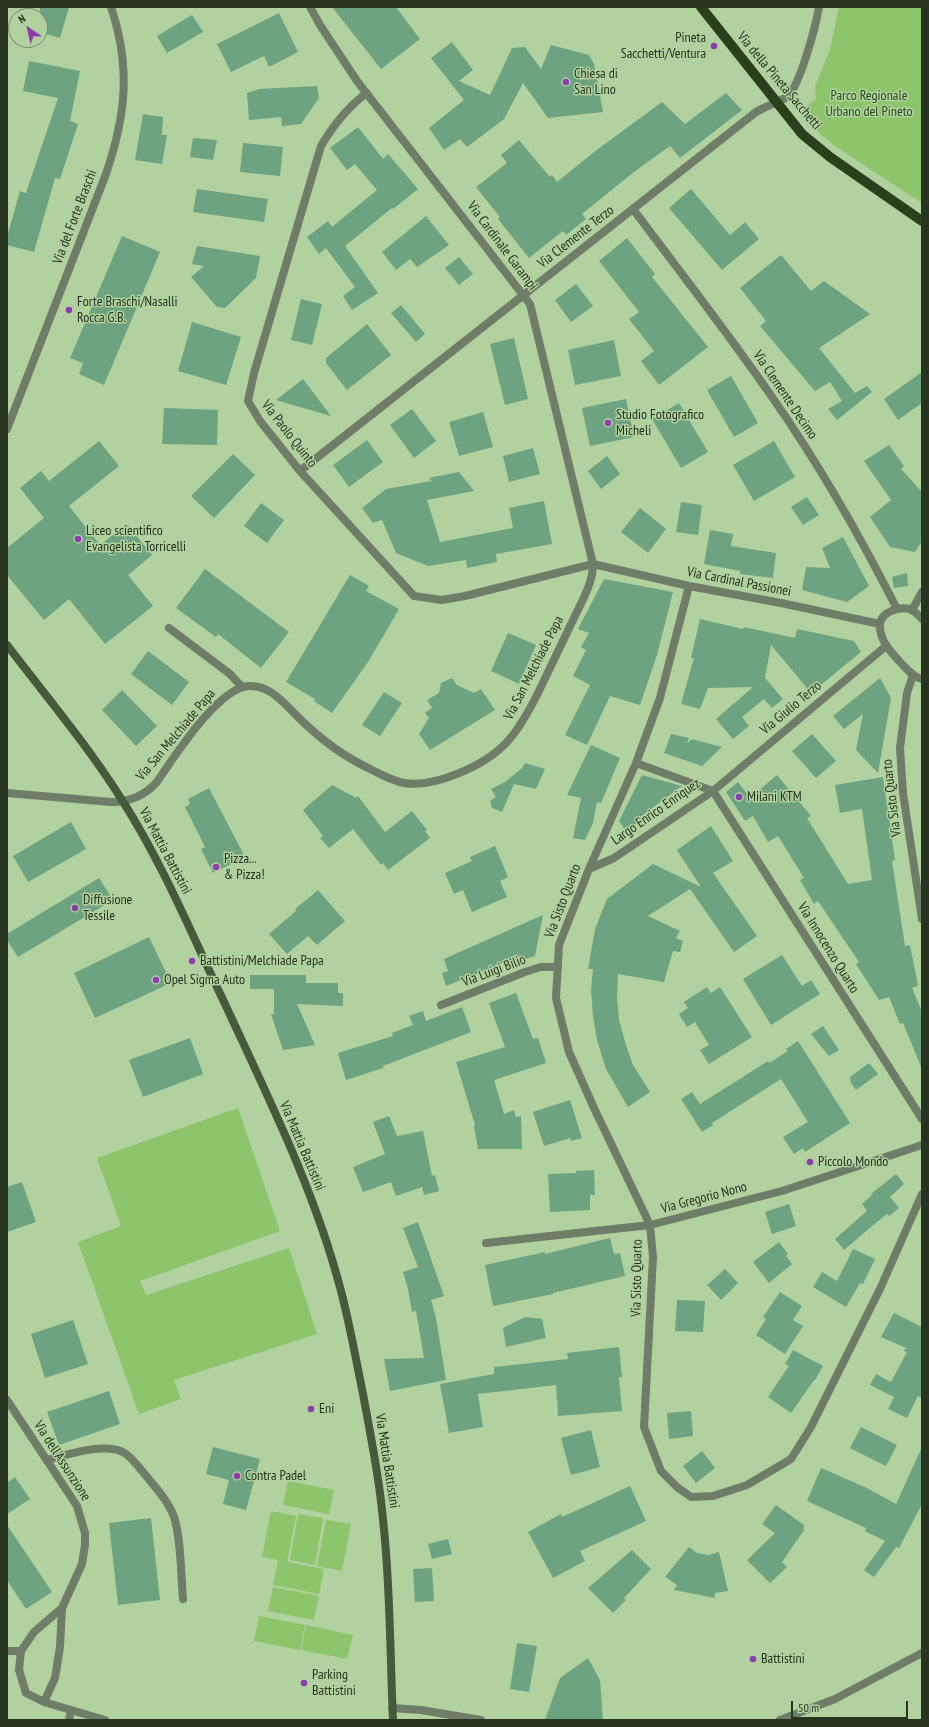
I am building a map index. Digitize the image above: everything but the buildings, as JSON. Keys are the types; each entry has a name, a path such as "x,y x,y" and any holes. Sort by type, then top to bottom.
{"main road":[{"name":"Via della Pineta Sacchetti","path":"701,7 796,128 818,148 922,221"},
{"name":"Via Mattia Battistini","path":"7,645 81,740 124,802 160,866 264,1088 292,1153 321,1227 334,1265 355,1354 378,1476 387,1582 393,1720"}],"street":[{"name":"Via del Forte Braschi","path":"7,429 106,174 118,135 123,110 123,77 122,56 112,7"},
{"name":"Via Cardinale Garampi","path":"310,7 320,25 367,94 530,304 593,564"},
{"name":"Via Clemente Terzo","path":"300,471 756,112 786,98 790,94 796,82 813,34 819,7"},
{"name":"Via Paolo Quinto","path":"367,94 347,111 335,124 320,146 254,373 248,401 260,421 300,471 414,596 442,600 465,596 593,564"},
{"name":"Via Clemente Decimo","path":"633,209 742,355 800,438 843,509 896,609"},
{"name":"Via Cardinal Passionei","path":"593,564 689,586 781,603 880,624"},
{"name":"Via San Melchiade Papa","path":"7,793 111,802 124,802 140,795 152,787 211,710 230,693 242,687 251,686 266,690 280,699 312,731 340,754 388,778 405,783 415,783 451,777 486,760 512,738 519,729 554,661 588,588 592,576 593,564"},
{"name":"Via Sisto Quarto","path":"689,586 660,698 636,763 589,869 559,945 556,998 569,1052 650,1225 653,1257 644,1426 661,1471 677,1488 691,1497 713,1496 747,1484 790,1459 811,1427 880,1289 922,1194"},
{"path":"912,610 922,592"},
{"path":"922,619 912,610 896,609 887,614 880,624 882,638 886,646 913,675 922,679"},
{"path":"169,628 230,674 242,687"},
{"name":"Via Giulio Terzo","path":"713,791 886,646"},
{"name":"Via Sisto Quarto","path":"913,675 907,693 900,748 903,793 922,919"},
{"name":"Largo Enrico Enriquez","path":"636,763 713,791"},
{"name":"Largo Enrico Enriquez","path":"589,869 614,858 713,791"},
{"name":"Via Innocenzo Quarto","path":"713,791 922,1119"},
{"name":"Via Luigi Bilio","path":"441,1005 525,972 541,967 558,967"},
{"name":"Via Gregorio Nono","path":"486,1243 650,1225 782,1191 922,1145"},
{"name":"Via dell'Assunzione","path":"7,1400 77,1506 85,1533 82,1564 62,1608 60,1647 55,1678 44,1702"},
{"path":"47,1460 104,1448 118,1450 130,1458 158,1491 174,1518 177,1531 183,1599"},
{"name":"Via dell'Assunzione","path":"21,1650 34,1632 62,1608"},
{"path":"7,1651 21,1650 19,1670 26,1693 44,1702 105,1720"},
{"path":"780,1720 836,1699 922,1653"},
{"path":"392,1708 428,1711 481,1720"},
{"path":"69,1720 71,1710"}],"green space":[{"name":"Parco Regionale Urbano del Pineto","path":"839,7 922,7 922,203 835,146 820,134 801,111 816,99 815,87 830,49"},
{"path":"238,1108 280,1231 140,1281 146,1295 289,1248 317,1334 174,1380 181,1399 139,1414 78,1242 121,1226 97,1158"},
{"path":"288,1481 334,1490 329,1514 283,1505"},
{"path":"271,1511 296,1516 287,1562 324,1569 319,1594 273,1585 278,1560 262,1557"},
{"path":"298,1514 323,1518 315,1565 290,1560"},
{"path":"326,1520 351,1524 342,1571 317,1566"},
{"path":"273,1587 319,1596 314,1620 268,1611"},
{"path":"259,1616 305,1625 300,1650 254,1641"},
{"path":"306,1625 353,1635 347,1659 301,1650"}],"place":[{"name":"Pineta Sacchetti/Ventura","path":"714,46"},
{"name":"Chiesa di San Lino","path":"566,82"},
{"name":"Forte Braschi/Nasalli Rocca G.B.","path":"69,310"},
{"name":"Studio Fotografico Micheli","path":"608,423"},
{"name":"Liceo scientifico Evangelista Torricelli","path":"78,539"},
{"name":"Milani KTM","path":"739,797"},
{"name":"Pizza... & Pizza!","path":"216,867"},
{"name":"Diffusione Tessile","path":"75,908"},
{"name":"Battistini/Melchiade Papa","path":"192,961"},
{"name":"Opel Sigma Auto","path":"156,980"},
{"name":"Piccolo Mondo","path":"810,1162"},
{"name":"Eni","path":"311,1409"},
{"name":"Contra Padel","path":"237,1476"},
{"name":"Battistini","path":"753,1659"},
{"name":"Parking Battistini","path":"304,1683"}]}
